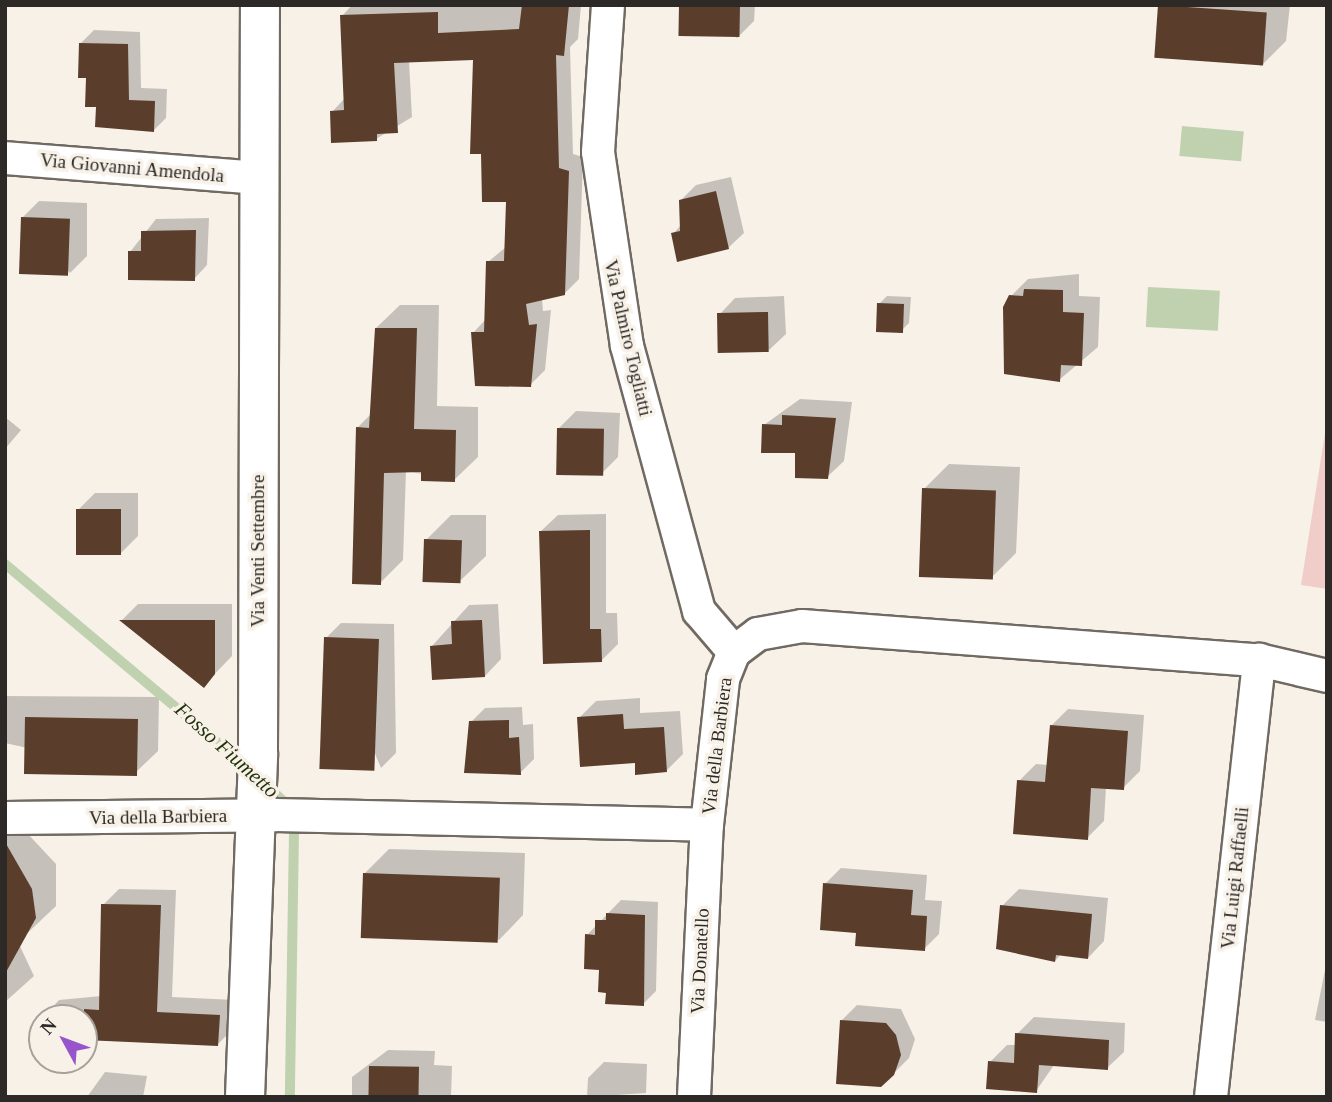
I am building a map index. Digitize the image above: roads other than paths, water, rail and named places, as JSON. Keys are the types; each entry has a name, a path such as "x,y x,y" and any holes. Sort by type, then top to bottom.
{"street":[{"name":"Via Venti Settembre","path":"245,1097 263,807 258,754 260,5"},
{"name":"Via Palmiro Togliatti","path":"608,5 598,152 624,332 699,611 734,652"},
{"name":"Via Giovanni Amendola","path":"5,158 259,178"},
{"name":"Via della Barbiera","path":"5,818 263,807 319,816 707,825 723,679 734,652 758,634 802,626 1259,660 1327,676"},
{"name":"Via Luigi Raffaelli","path":"1211,1097 1259,660"},
{"name":"Via Donatello","path":"694,1097 707,825"}],"waterway":[{"name":"Fosso Fiumetto","path":"5,564 248,768"},
{"name":"Fosso Fiumetto","path":"265,784 283,801 294,831 290,1097"}]}
